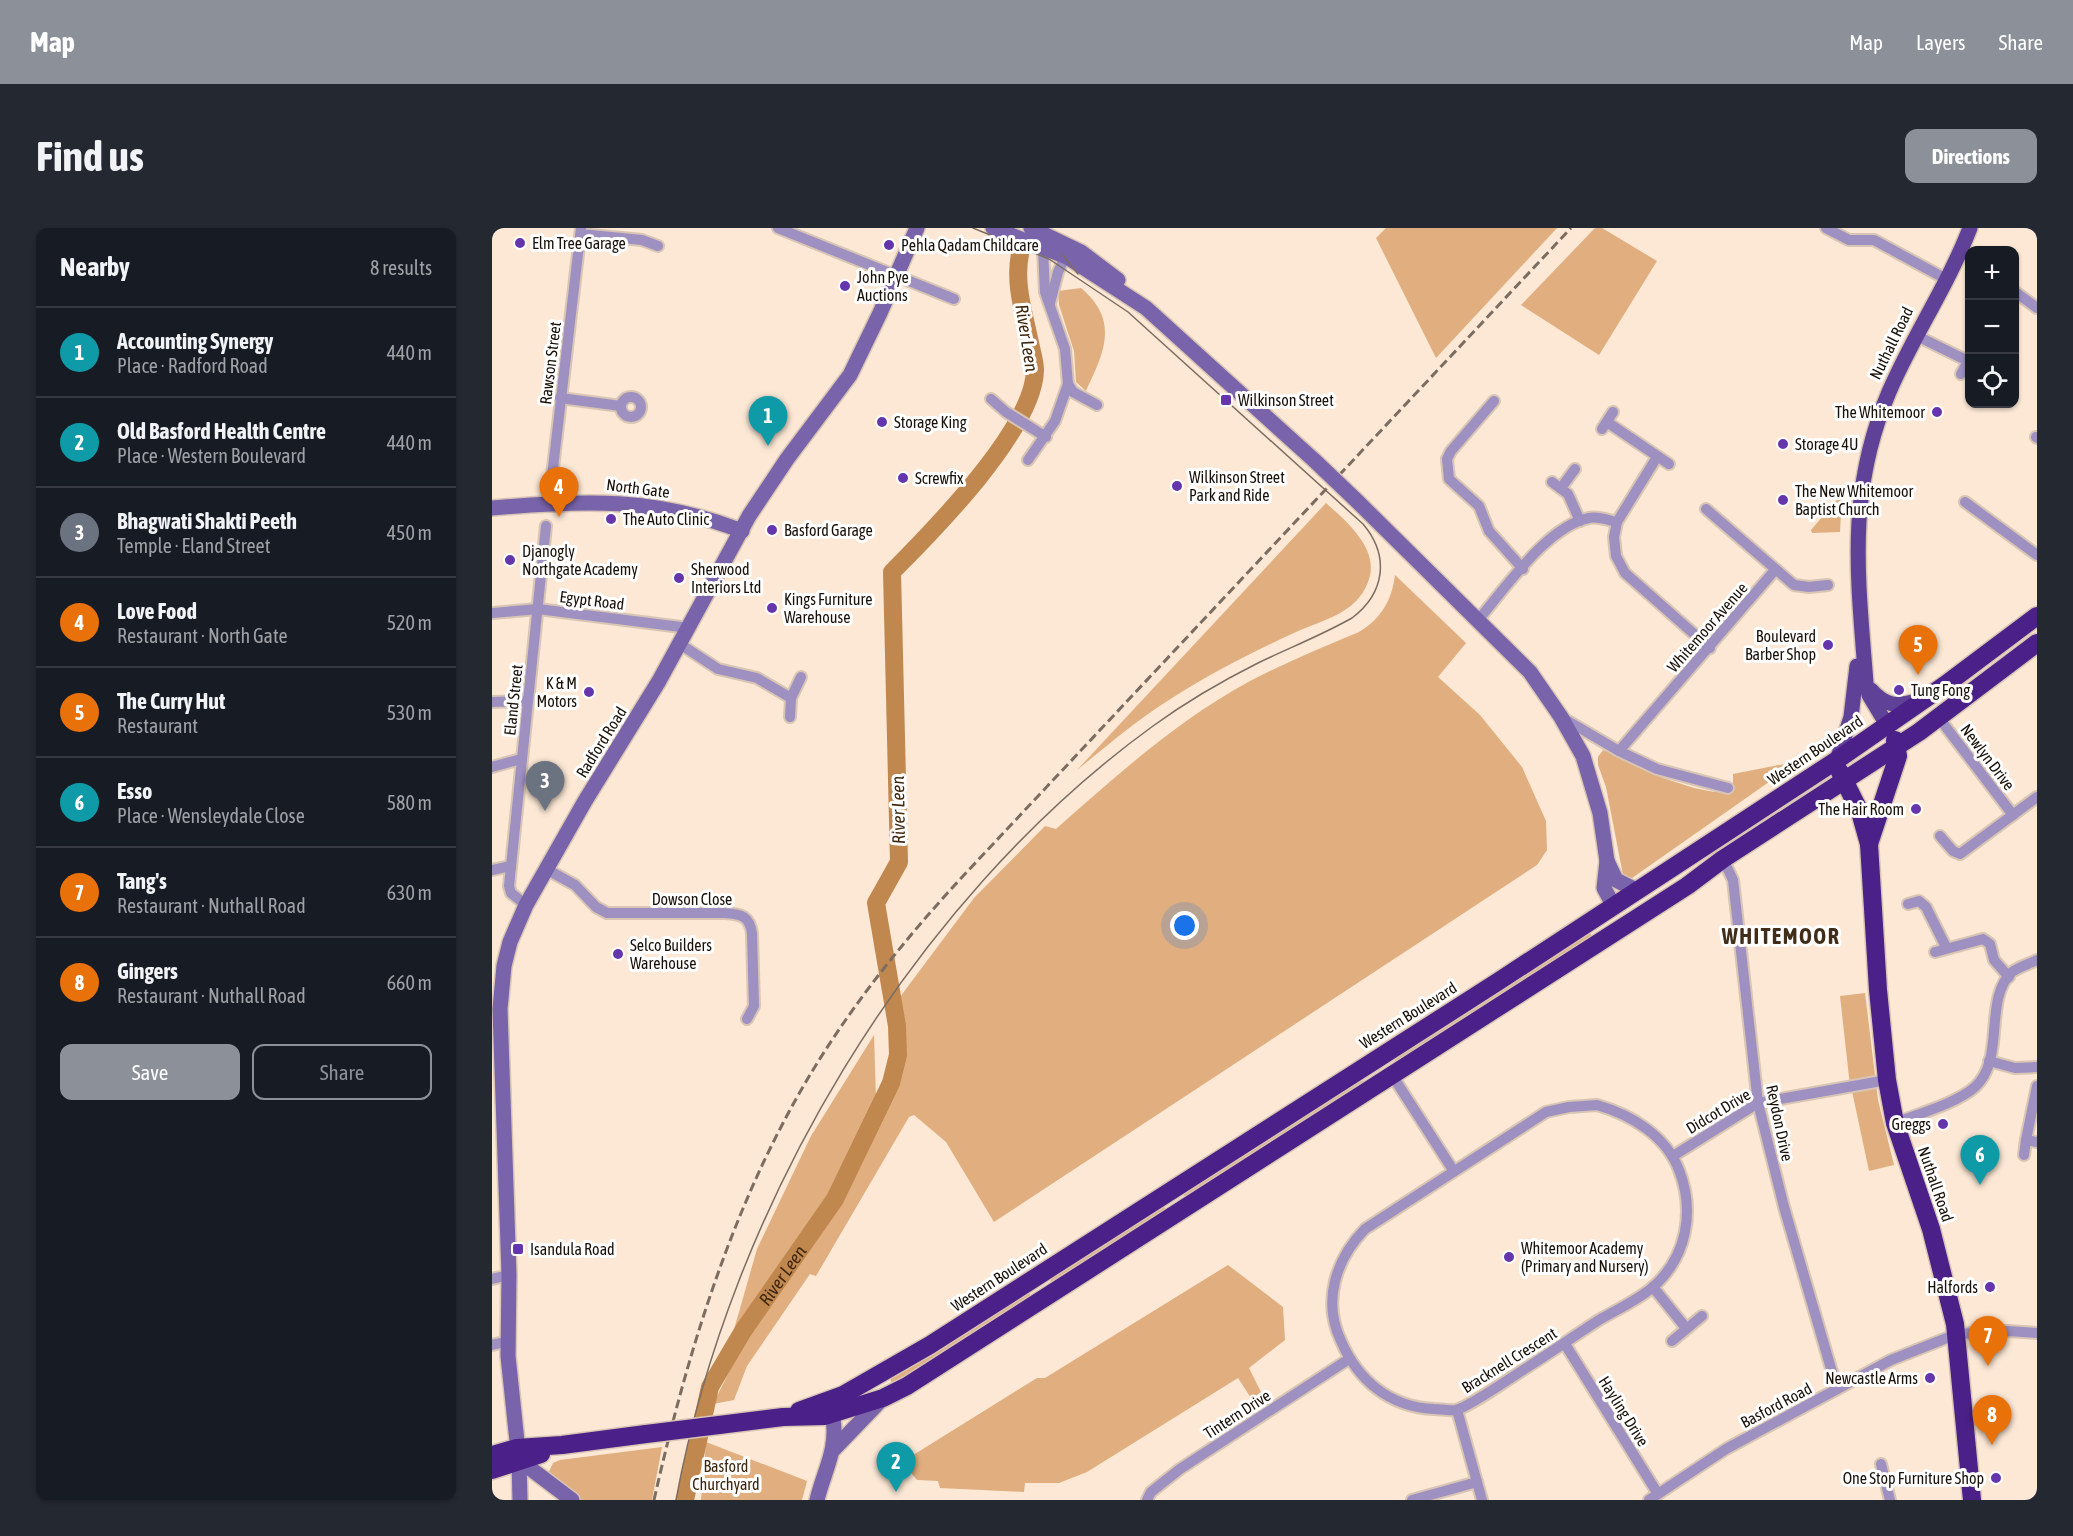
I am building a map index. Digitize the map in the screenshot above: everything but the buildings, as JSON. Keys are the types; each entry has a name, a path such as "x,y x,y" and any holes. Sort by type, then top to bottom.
{"highway":[{"name":"Western Boulevard","path":"783,1417 843,1395 930,1345 1837,760 1925,699 2037,616"},
{"name":"Western Boulevard","path":"518,1454 562,1445 783,1417 825,1416 883,1398 906,1386 1687,886 1723,859 1939,718 2037,643"},
{"name":"Nuthall Road","path":"1867,838 1898,756 1898,744 1887,725"},
{"name":"Nuthall Road","path":"1837,760 1842,782 1860,812 1867,838 1887,1080 1895,1123 1944,1272 1957,1334 1972,1500"},
{"path":"1813,801 1832,801 1844,805 1856,816 1867,838"},
{"path":"1614,905 1625,907 1639,902 1682,876 1723,859"},
{"path":"1381,1055 1392,1075"},
{"path":"1174,1188 1186,1207"},
{"path":"1035,1276 1048,1296"},
{"path":"492,1455 518,1454"},
{"path":"492,1470 518,1454"}],"main road":[{"name":"Nuthall Road","path":"1967,246 1970,228"},
{"name":"Nuthall Road","path":"1887,725 1869,695 1866,683 1859,588 1856,535 1869,450 1888,393 1915,335 1946,279 1965,255"},
{"name":"Nuthall Road","path":"1837,760 1851,717 1857,681 1859,588"},
{"path":"1866,683 1883,701 1898,706 1925,699"}],"street":[{"path":"778,228 954,299"},
{"path":"993,228 1081,252 1102,267 1315,461 1530,672 1561,717 1583,756 1600,813 1607,861 1604,888 1614,905"},
{"path":"1021,228 1046,242 1064,256"},
{"path":"1030,228 1064,256 1146,308"},
{"path":"1826,228 1849,240 1874,240 1946,279"},
{"path":"581,231 642,240 658,246"},
{"name":"Rawson Street","path":"549,502 581,231"},
{"name":"Radford Road","path":"520,1500 518,1454 510,1386 508,1275 497,1093 496,1010 510,942 526,905 546,869 680,644 742,531 787,459 850,375 918,231"},
{"path":"1028,460 1055,421 1068,384 1065,349 1045,292 1045,242"},
{"path":"1050,303 1064,256"},
{"path":"2019,295 2037,308"},
{"path":"1915,335 1965,358"},
{"path":"1961,374 1965,367"},
{"path":"1068,384 1073,392 1097,405"},
{"path":"560,398 621,406"},
{"path":"991,399 1006,412 1046,437"},
{"path":"1494,401 1451,450 1447,459 1449,480 1479,506 1489,531 1523,569"},
{"path":"1613,412 1605,425 1669,464"},
{"path":"1657,457 1617,522 1614,537 1616,556 1625,573 1710,648"},
{"path":"1575,469 1557,485 1568,494 1580,521"},
{"name":"North Gate","path":"492,508 549,502 603,501 662,508 708,518 742,531"},
{"path":"1965,502 2037,555"},
{"path":"1706,509 1724,533 1794,585 1809,587 1828,585"},
{"path":"1478,620 1549,539 1591,517 1617,522"},
{"name":"Eland Street","path":"526,905 511,893 509,886 546,526"},
{"name":"Whitemoor Avenue","path":"1619,751 1775,570"},
{"name":"Egypt Road","path":"492,614 538,609 689,628"},
{"path":"2020,628 2025,633 2037,637"},
{"path":"680,644 718,669 757,678 791,698"},
{"path":"790,717 791,698 801,677"},
{"path":"492,702 528,701"},
{"path":"1561,717 1619,751 1657,769 1728,788"},
{"name":"Newlyn Drive","path":"1939,718 2013,815"},
{"path":"492,766 521,759"},
{"name":"Newlyn Drive","path":"1940,836 1953,852 1960,854 2037,797"},
{"name":"Reydon Drive","path":"1723,859 1733,880 1758,1103 1784,1207 1838,1389"},
{"path":"1607,861 1616,880 1636,890"},
{"path":"492,870 511,866"},
{"name":"Dowson Close","path":"546,869 575,885 596,907 607,914 741,914 751,925 752,933 754,1006 747,1019"},
{"path":"1908,904 1919,901 1926,907 1947,946"},
{"path":"1935,952 1947,946 1983,939 1990,944 1994,960 2009,977"},
{"path":"1895,1123 1973,1089 1986,1072 2000,994 2009,977 2021,967 2037,960"},
{"path":"1989,1061 2015,1068 2037,1067"},
{"path":"1392,1075 1453,1170"},
{"name":"Didcot Drive","path":"1673,1156 1758,1103 1887,1080"},
{"path":"2024,1155 2032,1141 2037,1086"},
{"name":"Bracknell Crescent","path":"1597,1105 1615,1110 1648,1128 1673,1156 1685,1186 1688,1214 1683,1244 1653,1287 1565,1344 1457,1410 1406,1406 1381,1393 1363,1379 1349,1359 1336,1330 1332,1301 1334,1281 1350,1245 1365,1228 1453,1170 1546,1112 1569,1107 1597,1105"},
{"path":"492,1279 508,1275"},
{"path":"1653,1287 1686,1328"},
{"path":"1672,1341 1702,1316"},
{"name":"Basford Road","path":"1654,1497 1726,1449 1890,1360 1957,1334 2008,1331 2037,1333"},
{"path":"492,1345 509,1341"},
{"name":"Hayling Drive","path":"1565,1344 1654,1497"},
{"name":"Tintern Drive","path":"1147,1500 1151,1492 1180,1469 1349,1359"},
{"name":"Western Boulevard","path":"834,1449 883,1398"},
{"path":"1457,1410 1482,1500"},
{"name":"Western Boulevard","path":"817,1500 834,1449 833,1419 825,1416"},
{"path":"539,1475 546,1458 562,1445"},
{"path":"518,1454 539,1475 572,1500"},
{"path":"1881,1464 1890,1500"},
{"path":"1412,1500 1477,1482"}],"green space":[{"path":"1386,228 1557,228 1436,358 1376,238"},
{"path":"1595,228 1602,228 1657,261 1599,355 1521,305"},
{"path":"1081,288 1093,300 1101,313 1105,338 1098,364 1086,391 1076,382 1074,351 1059,305 1058,291"},
{"path":"1842,494 1840,532 1812,533 1811,530"},
{"path":"1326,503 1360,538 1370,559 1371,570 1368,582 1356,601 1338,614 1264,647 1187,689 1135,723 1077,770"},
{"path":"1395,575 1466,643 1438,677 1480,715 1522,767 1546,821 1547,850 1537,865 994,1222 946,1142 914,1115 909,1117 816,1276 810,1274 747,1366 734,1400 713,1404 742,1346 836,1210 891,1099 901,1071 904,1047 897,1001 974,898 1045,826 1056,829 1125,769 1198,713 1250,681 1367,627 1388,601"},
{"path":"1603,750 1663,778 1714,792 1733,785 1733,774 1799,761 1632,878 1623,875 1606,787 1598,765 1598,757"},
{"path":"1588,930 1594,939 1396,1062 1394,1059"},
{"path":"1865,993 1878,1100 1894,1165 1869,1171 1849,1077 1840,996"},
{"path":"874,1035 876,1099 830,1191 731,1340 757,1249 811,1136"},
{"path":"1356,1078 1369,1083 1190,1198 1184,1196 1183,1189"},
{"path":"1161,1203 1168,1212 1054,1286 1047,1275"},
{"path":"1228,1265 1283,1307 1285,1340 1249,1368 1262,1394 1253,1401 1238,1378 1087,1472 1059,1483 1025,1483 1024,1492 940,1488 938,1481 917,1480 902,1462 1037,1378 1045,1378"},
{"path":"1027,1289 1033,1299 893,1386 889,1376"},
{"name":"Basford Churchyard","path":"706,1442 807,1481 802,1500 701,1500"},
{"path":"662,1447 652,1500 578,1500 547,1476 553,1463 560,1460"}],"waterway":[{"name":"River Leen","path":"685,1500 710,1387 743,1331 835,1199 891,1083 898,1055 897,1026 876,903 899,862 892,572 979,478 1018,421 1030,394 1035,367 1019,287 1020,254"}],"tram line":[{"path":"676,1500 702,1390 739,1280 787,1173 844,1069 910,971 984,880 1065,798 1153,726 1191,700 1270,657 1352,618 1371,597 1380,574 1377,549 1372,536 1363,524 1128,312 1049,259 973,228"},
{"path":"1062,254 1078,274"}],"railway":[{"path":"654,1500 695,1342 712,1290 751,1189 800,1092 855,1006 897,952 964,875 1571,228"}],"place":[{"name":"Elm Tree Garage","path":"520,243"},
{"name":"Pehla Qadam Childcare","path":"889,245"},
{"name":"John Pye Auctions","path":"845,286"},
{"name":"Wilkinson Street","path":"1226,400"},
{"name":"The Whitemoor","path":"1937,412"},
{"name":"Storage King","path":"882,422"},
{"name":"Storage 4U","path":"1783,444"},
{"name":"Accounting Synergy","path":"768,446"},
{"name":"Screwfix","path":"903,478"},
{"name":"Wilkinson Street Park and Ride","path":"1177,486"},
{"name":"The New Whitemoor Baptist Church","path":"1783,500"},
{"name":"Love Food","path":"559,517"},
{"name":"The Auto Clinic","path":"611,519"},
{"name":"Basford Garage","path":"772,530"},
{"name":"Djanogly Northgate Academy","path":"510,560"},
{"name":"Sherwood Interiors Ltd","path":"679,578"},
{"name":"Kings Furniture Warehouse","path":"772,608"},
{"name":"Boulevard Barber Shop","path":"1828,645"},
{"name":"The Curry Hut","path":"1918,675"},
{"name":"Tung Fong","path":"1899,690"},
{"name":"K & M Motors","path":"589,692"},
{"name":"The Hair Room","path":"1916,809"},
{"name":"Bhagwati Shakti Peeth","path":"545,811"},
{"name":"Selco Builders Warehouse","path":"618,954"},
{"name":"Greggs","path":"1943,1124"},
{"name":"Esso","path":"1980,1185"},
{"name":"Isandula Road","path":"518,1249"},
{"name":"Whitemoor Academy (Primary and Nursery)","path":"1509,1257"},
{"name":"Halfords","path":"1990,1287"},
{"name":"Tang's","path":"1988,1366"},
{"name":"Newcastle Arms","path":"1930,1378"},
{"name":"Gingers","path":"1992,1445"},
{"name":"One Stop Furniture Shop","path":"1996,1478"},
{"name":"Old Basford Health Centre","path":"896,1492"}],"district":[{"name":"WHITEMOOR","path":"1781,936"}]}
